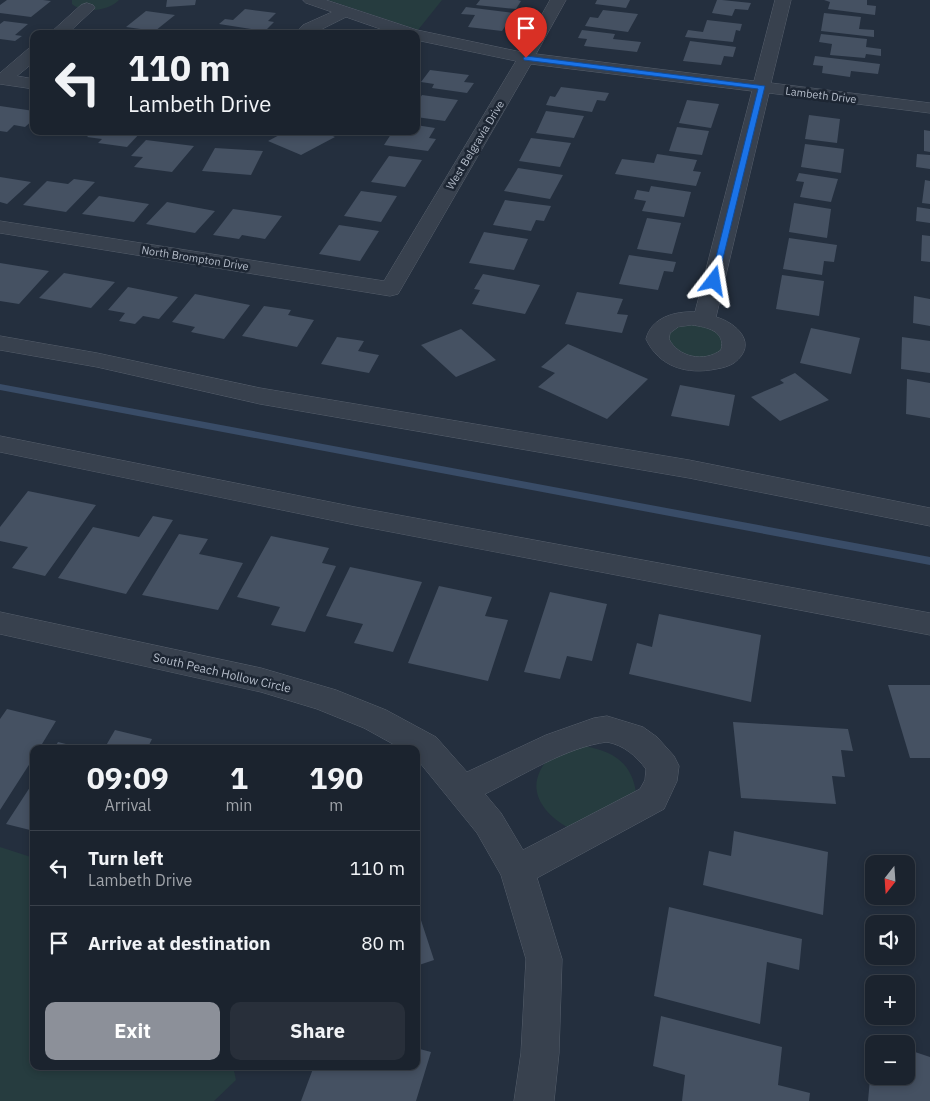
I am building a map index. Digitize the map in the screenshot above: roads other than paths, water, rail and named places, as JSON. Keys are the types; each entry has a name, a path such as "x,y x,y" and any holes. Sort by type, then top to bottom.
{"street":[{"path":"312,0 400,30"},
{"name":"West Belgravia Drive","path":"390,289 558,0"},
{"path":"704,320 783,0"},
{"path":"62,30 87,8"},
{"path":"307,30 345,12"},
{"name":"Lambeth Drive","path":"420,36 526,58 930,108"},
{"path":"1,79 30,56"},
{"path":"1,79 30,83"},
{"name":"North Brompton Drive","path":"0,227 390,289"},
{"path":"0,343 97,360 260,396 689,469 930,517"},
{"path":"0,444 355,516 930,624"},
{"name":"South Peach Hollow Circle","path":"0,623 261,680 325,699 375,719 425,746 490,823 517,871 544,959 540,1053 534,1101"},
{"path":"462,790 579,735 606,729 630,735 652,750 663,766 661,782 652,799 517,871"}],"waterway":[{"path":"0,387 930,561"}]}
